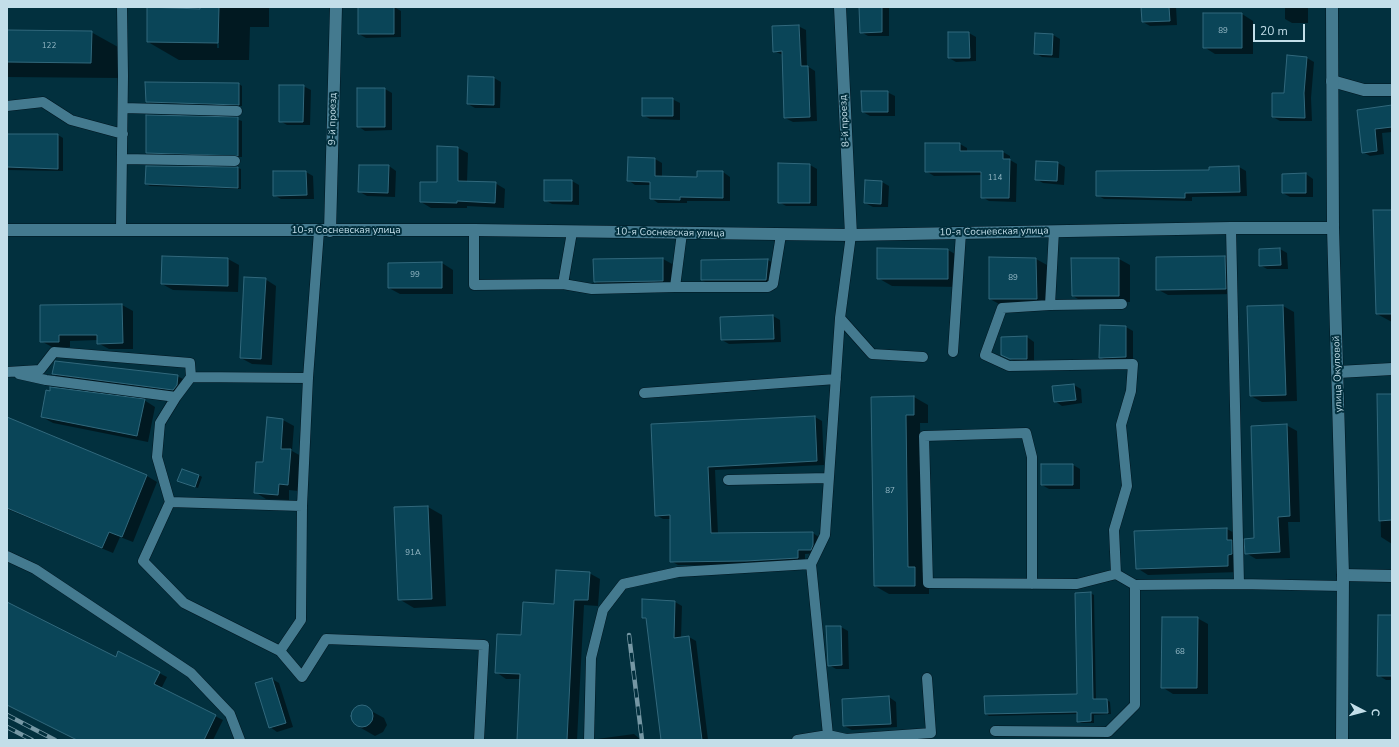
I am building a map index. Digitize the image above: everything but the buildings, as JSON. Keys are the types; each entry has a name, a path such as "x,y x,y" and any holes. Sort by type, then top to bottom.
{"street":[{"name":"9-й проезд","path":"325,231 336,7"},
{"name":"8-й проезд","path":"840,7 851,235"},
{"name":"улица Окуловой","path":"1332,7 1333,228 1343,580 1342,740"},
{"path":"1332,81 1364,90 1392,90"},
{"name":"10-я Сосневская улица","path":"7,230 474,230 851,235 1232,228 1333,228"},
{"path":"1338,372 1392,369"},
{"path":"1343,580 1392,576"}],"lane":[{"path":"121,229 123,159 122,7"},
{"path":"7,106 43,102 71,120 123,134"},
{"path":"123,108 237,111"},
{"path":"123,159 235,161"},
{"path":"1232,228 1239,584"},
{"path":"474,230 474,285 563,284 592,289 768,287 773,284 781,235"},
{"path":"280,651 301,620 302,506 308,378 325,231"},
{"path":"1050,305 1054,231"},
{"path":"563,284 572,232"},
{"path":"675,287 682,233"},
{"path":"953,352 961,233"},
{"path":"828,735 811,564 826,535 840,318 851,235"},
{"path":"1116,574 1114,530 1126,486 1121,425 1131,391 1133,364 1009,366 985,355 1002,308 1050,305 1122,304"},
{"path":"840,318 872,354 923,357"},
{"path":"7,372 40,370 54,352 190,363 191,377 176,397 160,423 157,457 170,502 143,561 184,604 280,651 302,677 326,639 484,645 479,740"},
{"path":"7,372 46,380 176,397"},
{"path":"191,377 308,378"},
{"path":"644,393 836,379"},
{"path":"1032,584 1032,457 1026,433 924,436 928,584 1032,584 1077,584 1116,574 1135,585 1239,584 1343,580"},
{"path":"728,480 829,478"},
{"path":"170,502 302,506"},
{"path":"7,556 35,569 191,673 230,714 240,740"},
{"path":"589,740 591,658 603,610 623,584 678,572 811,564"},
{"path":"994,731 1108,732 1135,705 1135,585"},
{"path":"797,740 828,735 846,739 931,734 927,678"}],"railway":[{"path":"629,635 642,740"},
{"path":"7,715 55,740"},
{"path":"7,727 32,740"}]}
